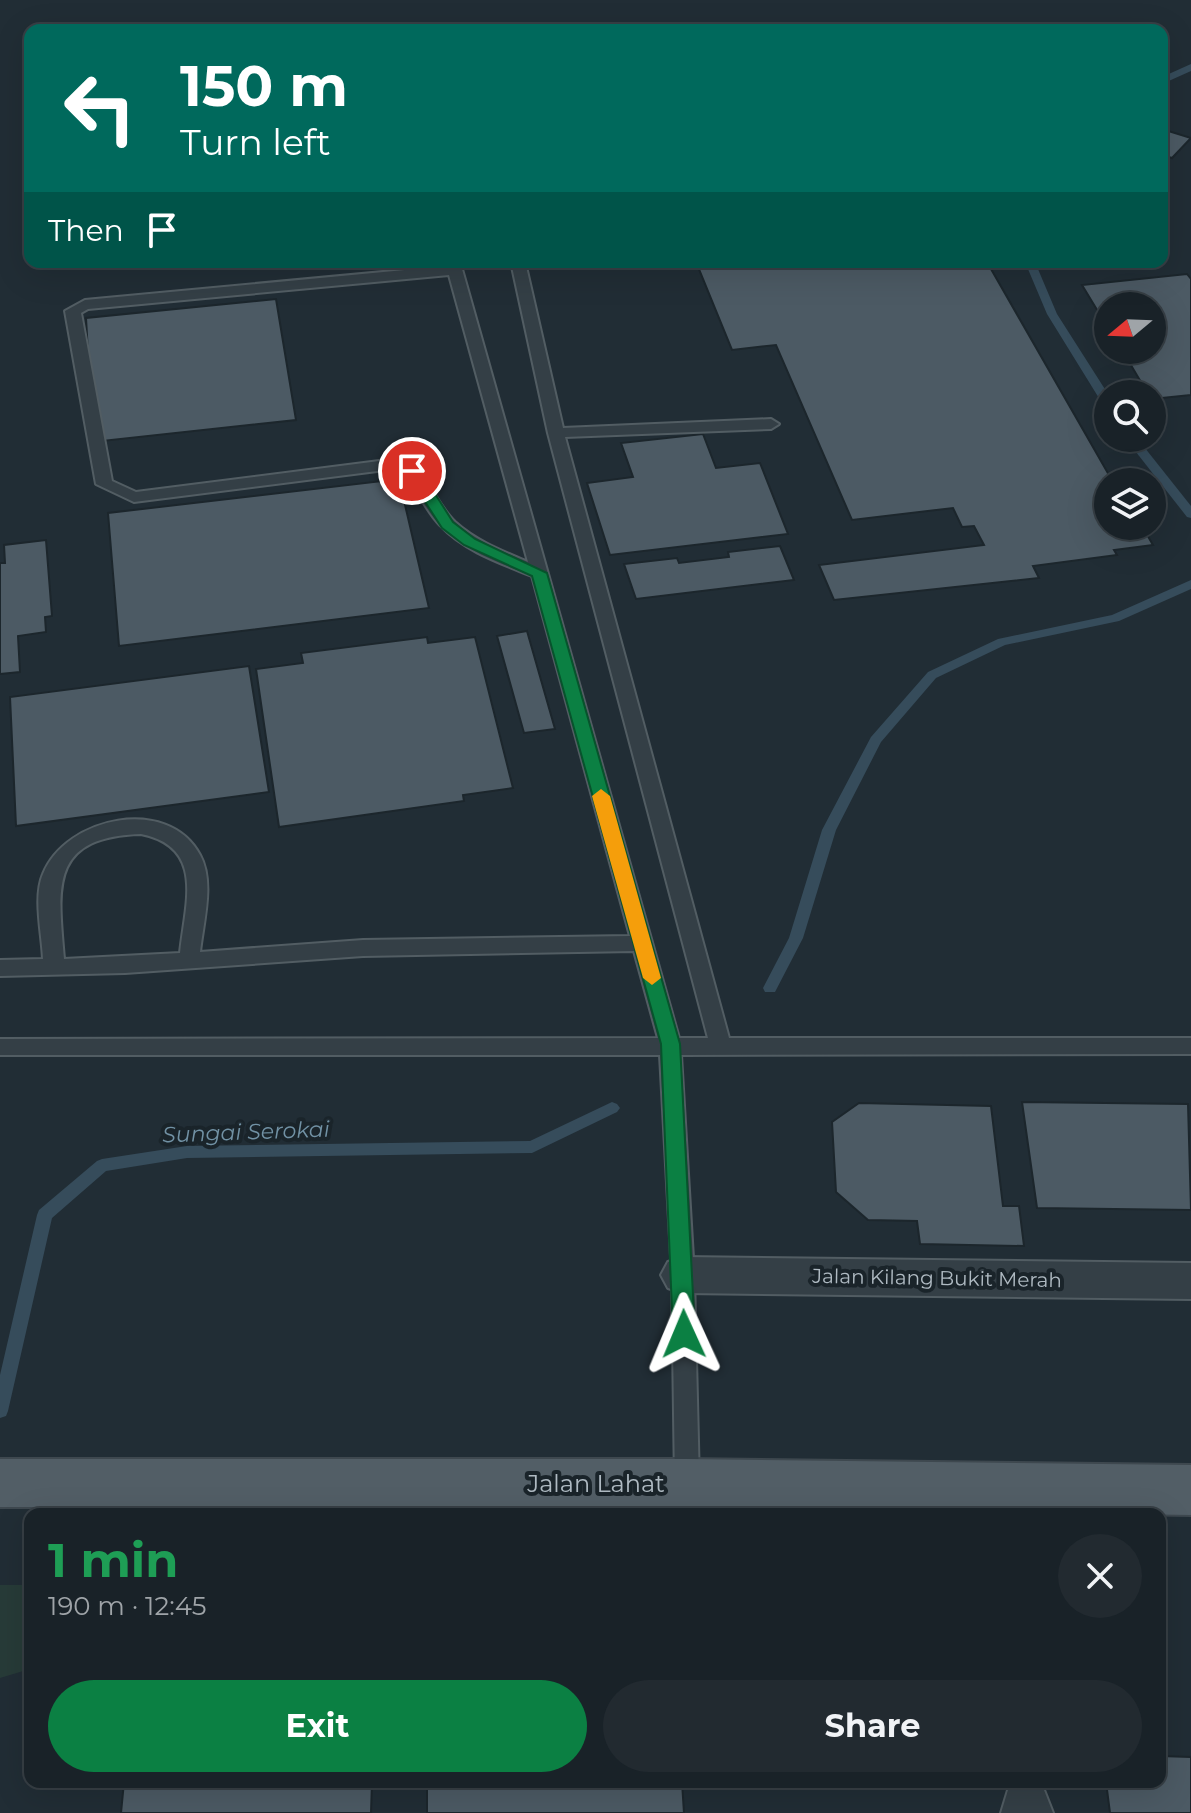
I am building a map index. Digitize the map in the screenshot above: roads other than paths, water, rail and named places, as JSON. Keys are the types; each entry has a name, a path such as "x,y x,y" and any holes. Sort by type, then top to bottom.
{"main road":[{"name":"Jalan Lahat","path":"15,1482 687,1483 1191,1490"}],"street":[{"name":"Jalan Kilang Bukit Merah","path":"683,1275 1191,1281"}],"lane":[{"path":"435,268 85,305 73,311 104,484 134,497 395,464 412,471 448,525 469,542 539,573"},
{"path":"455,268 670,1044 683,1275 687,1483"},
{"path":"519,268 556,433 720,1044"},
{"path":"556,433 771,424"},
{"path":"54,966 51,877 65,851 89,838 133,825 175,835 193,858 196,877 189,960"},
{"path":"0,968 189,960 363,948 642,943"},
{"path":"0,1047 670,1044 1191,1046"}],"waterway":[{"name":"Sungai Serokai","path":"1168,78 1191,67"},
{"name":"Sungai Serokai","path":"1033,268 1052,314 1094,381"},
{"name":"Sungai Serokai","path":"1142,452 1191,514"},
{"name":"Sungai Serokai","path":"770,988 796,938 829,830 876,740 932,675 1002,642 1115,618 1191,584"},
{"name":"Sungai Serokai","path":"0,1411 45,1215 102,1165 187,1152 532,1147 612,1108"}]}
